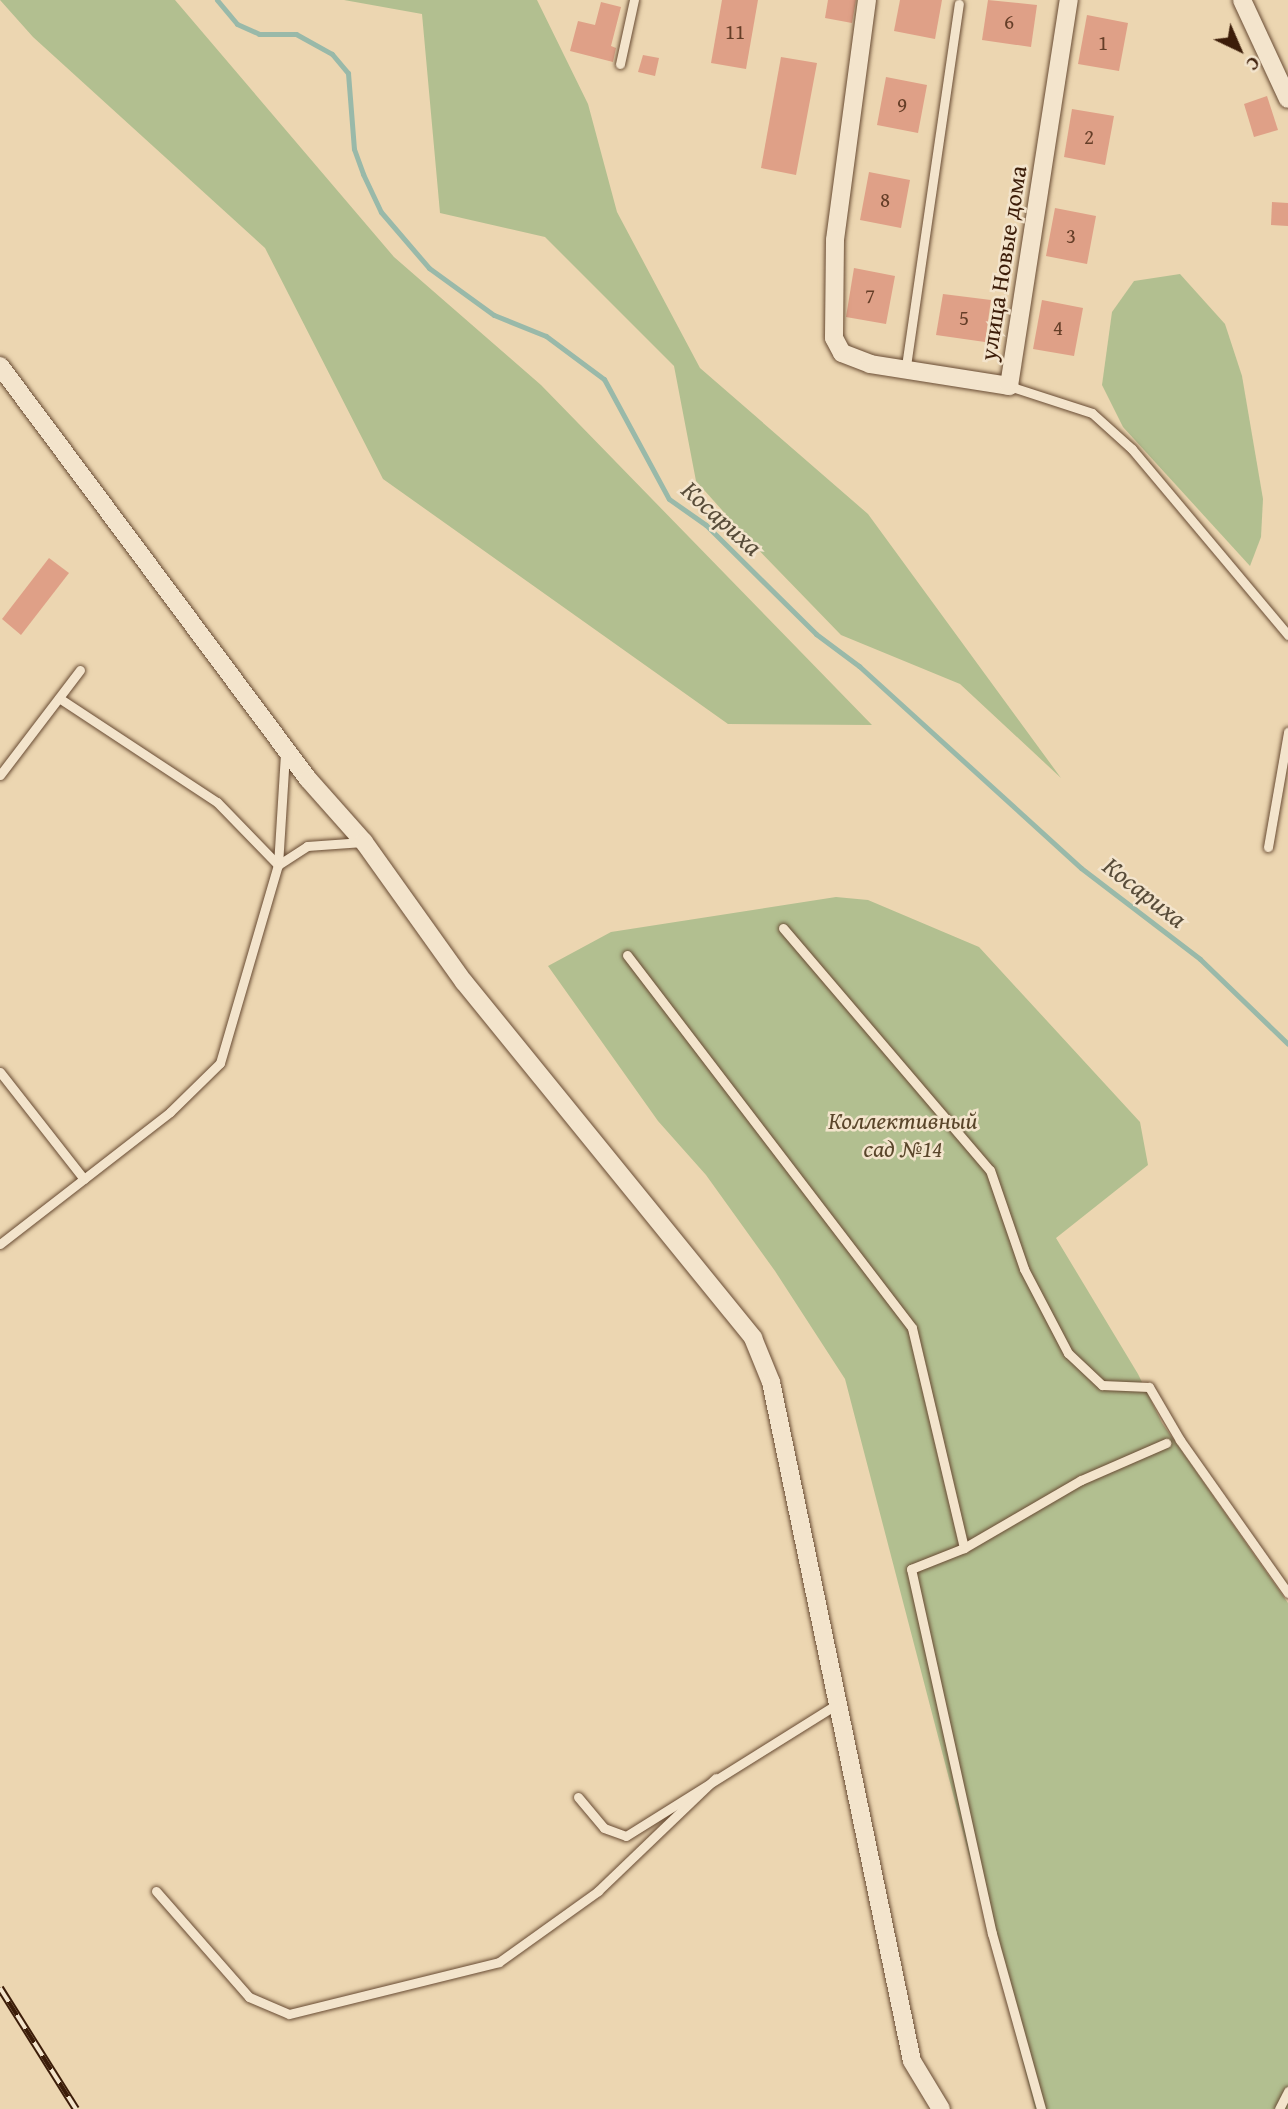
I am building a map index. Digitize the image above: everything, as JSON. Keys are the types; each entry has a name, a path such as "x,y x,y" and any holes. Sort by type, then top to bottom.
{"street":[{"name":"улица Новые дома","path":"867,0 835,240 834,338 842,353 870,364 906,366 1009,386 1069,0"},
{"path":"1242,0 1288,99"},
{"path":"0,366 286,749 364,842 464,982 753,1338 771,1382 834,1706 912,2061 941,2109"}],"lane":[{"path":"620,64 634,0"},
{"path":"906,366 959,4"},
{"path":"1009,386 1092,412 1132,449 1288,635"},
{"path":"0,775 80,670"},
{"path":"59,698 217,802 278,865"},
{"path":"1268,847 1288,732"},
{"path":"0,1244 170,1112 220,1063 278,865 286,749"},
{"path":"278,865 307,846 364,842"},
{"path":"783,928 990,1170 1024,1269 1068,1353 1102,1385 1149,1387 1288,1593"},
{"path":"626,955 912,1328 964,1548"},
{"path":"0,1072 84,1179"},
{"path":"1041,2109 992,1934 911,1569 964,1548 1081,1480 1166,1443"},
{"path":"578,1797 604,1828 619,1837 636,1832 665,1807 834,1706"},
{"path":"156,1891 249,1997 289,2014 499,1962 598,1891 716,1778"},
{"path":"1279,2109 1288,2091"}],"green space":[{"path":"0,0 175,0 394,257 541,385 872,725 728,724 383,479 265,248 33,37"},
{"path":"344,0 537,0 588,104 617,212 700,368 868,514 1061,778 960,684 841,635 747,538 696,481 674,366 545,237 440,213 422,14"},
{"path":"1180,274 1225,324 1242,376 1263,499 1261,537 1250,566 1123,427 1102,385 1112,312 1134,281"},
{"name":"Коллективный сад №14","path":"836,897 868,900 979,947 1140,1122 1148,1165 1056,1238 1138,1374 1162,1423 1288,1603 1288,2109 1035,2109 845,1379 775,1271 706,1175 658,1121 548,966 611,932"}],"building":[{"path":"722,0 758,0 746,69 711,63"},
{"path":"828,0 856,0 852,23 825,18"},
{"path":"900,0 942,0 935,39 894,31"},
{"path":"988,0 1037,5 1031,47 982,40"},
{"path":"601,2 621,7 611,46 616,48 613,62 570,51 578,21 595,25"},
{"path":"1087,15 1128,23 1119,71 1078,64"},
{"path":"643,55 659,58 655,76 638,72"},
{"path":"781,57 817,63 796,175 761,168"},
{"path":"886,77 927,85 918,133 877,125"},
{"path":"1267,96 1278,130 1254,137 1244,104"},
{"path":"1072,109 1114,116 1105,165 1064,157"},
{"path":"869,172 910,180 901,228 860,220"},
{"path":"1272,202 1288,203 1288,226 1271,225"},
{"path":"1055,208 1096,216 1087,264 1046,256"},
{"path":"854,268 895,276 886,324 846,317"},
{"path":"943,294 991,300 985,342 936,335"},
{"path":"1042,300 1083,308 1074,356 1033,349"},
{"path":"49,558 69,573 21,635 2,619"}],"waterway":[{"name":"Косариха","path":"217,0 237,24 259,34 296,34 332,54 348,73 354,149 363,174 381,212 429,268 494,315 546,336 604,379 669,499 706,525 816,634 859,666 1081,868 1200,959 1288,1044"}],"railway":[{"path":"0,1988 76,2109"}]}
